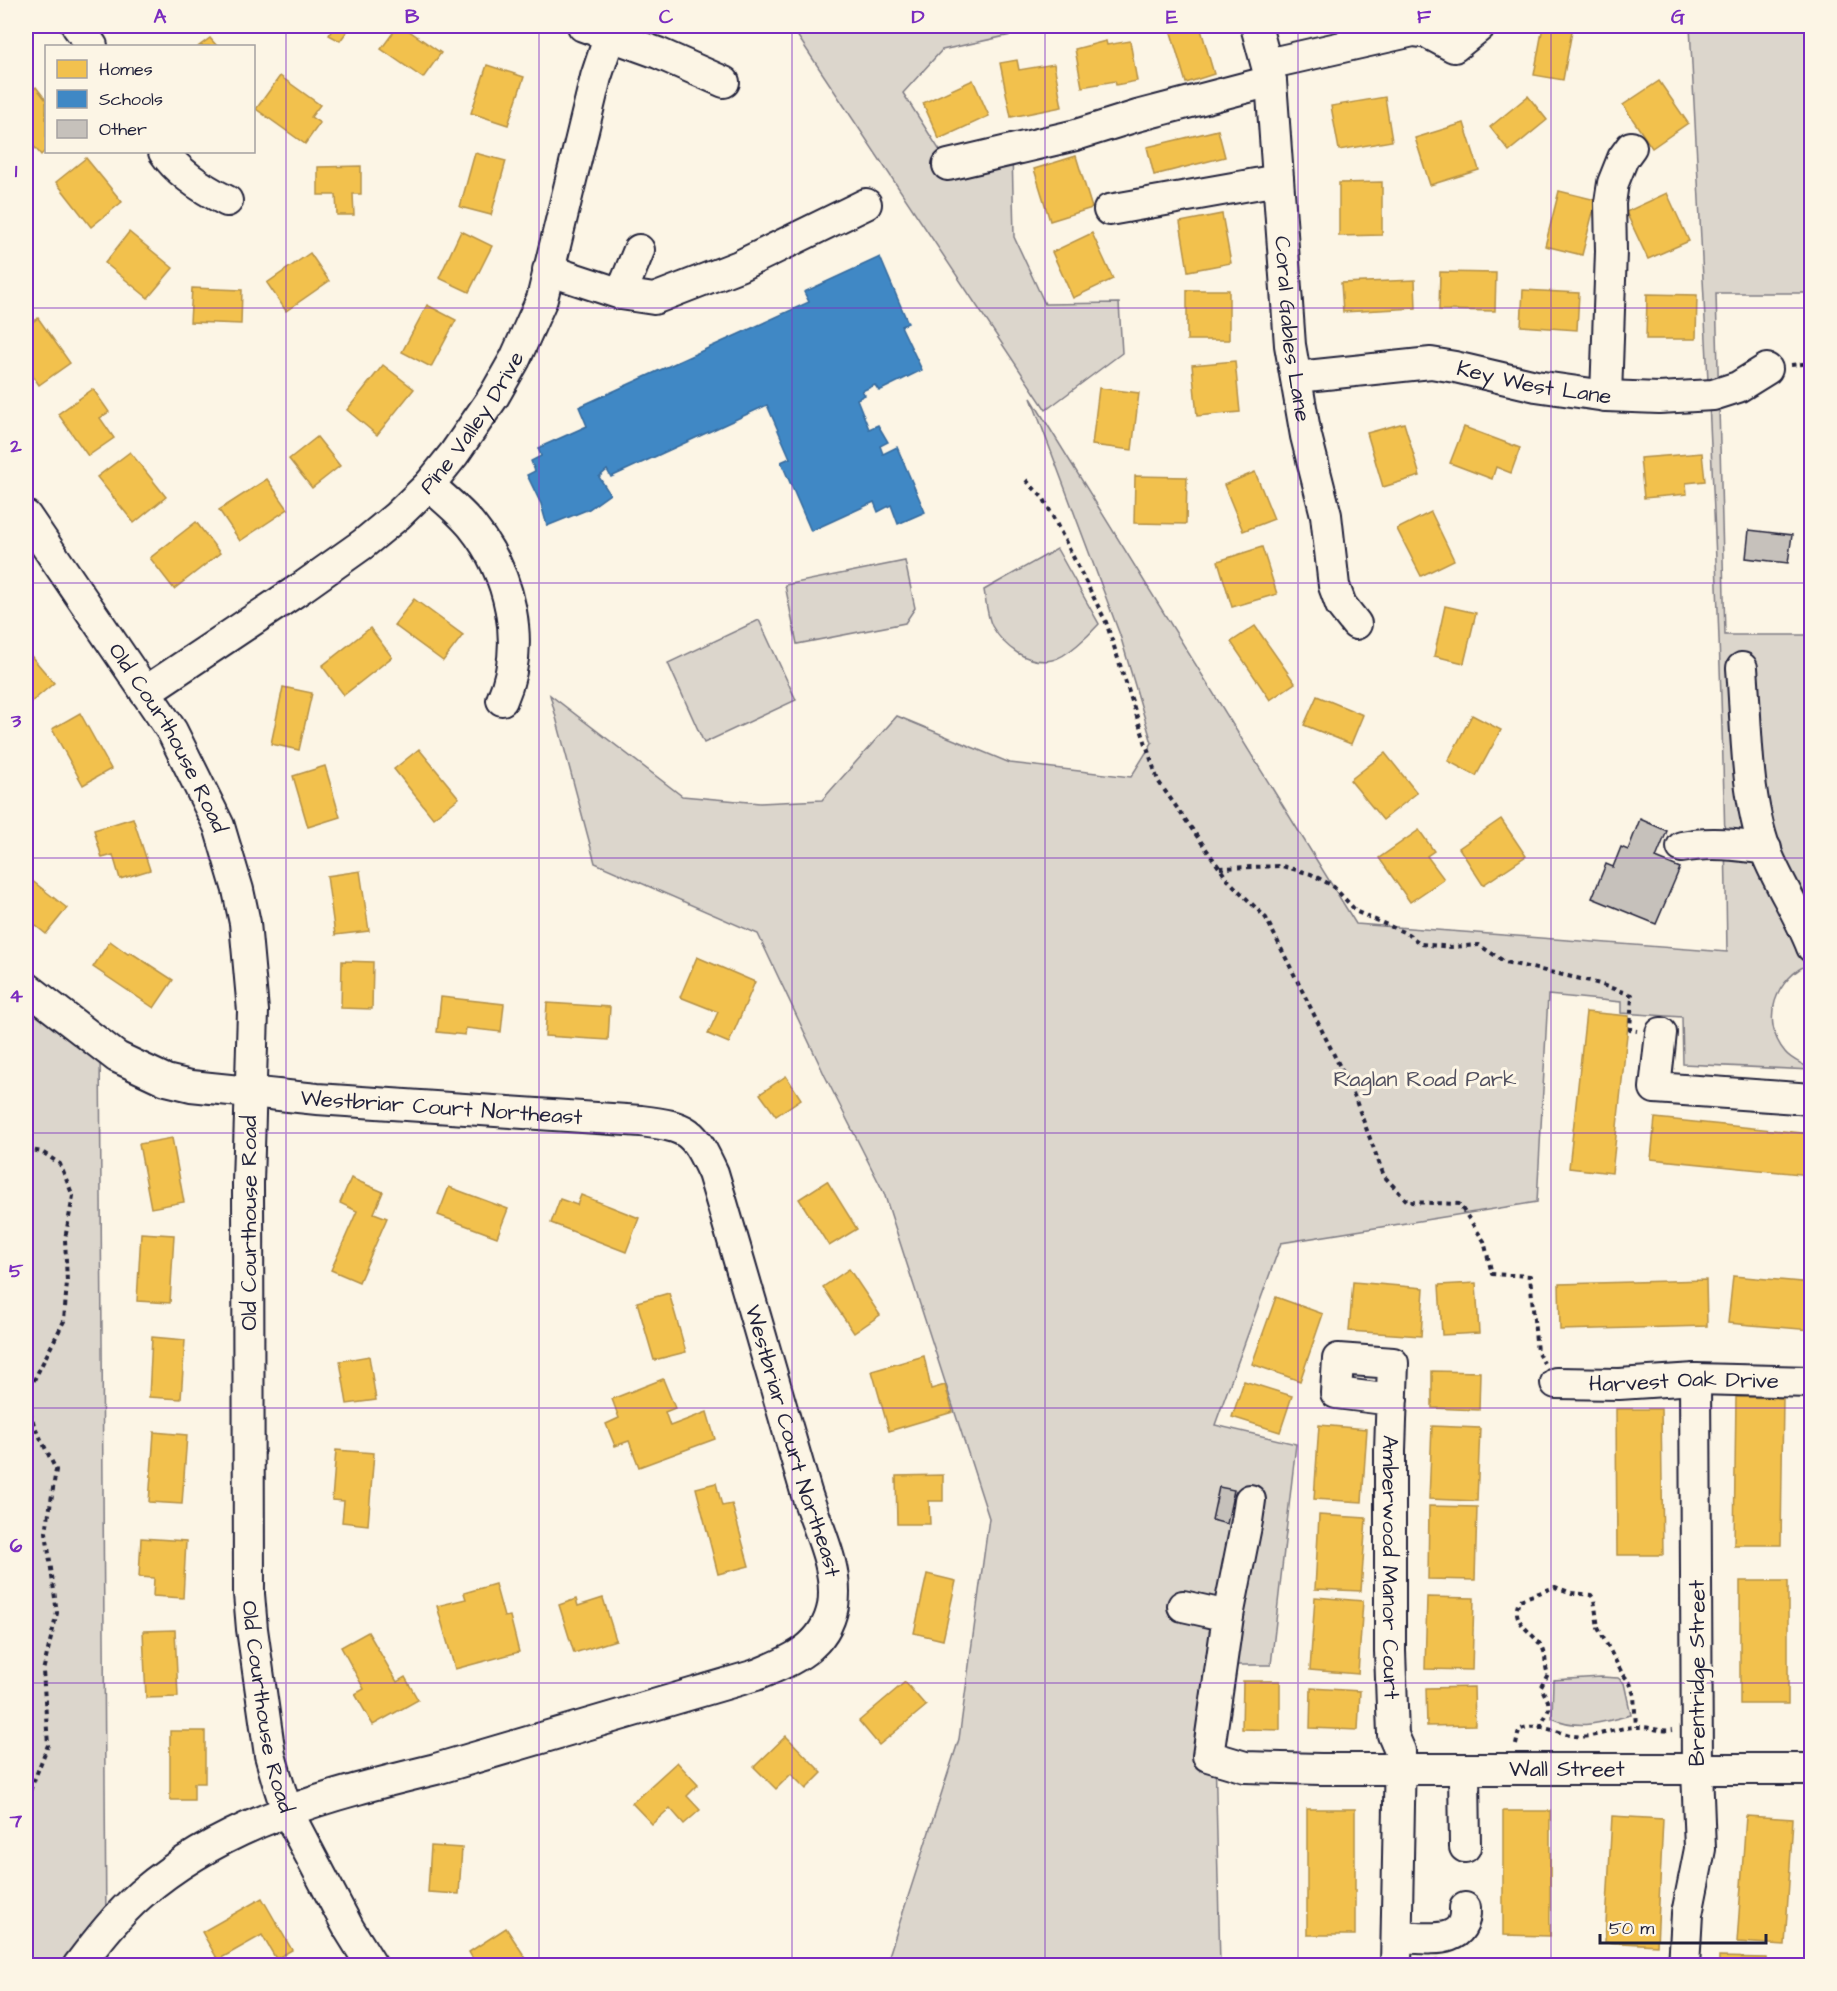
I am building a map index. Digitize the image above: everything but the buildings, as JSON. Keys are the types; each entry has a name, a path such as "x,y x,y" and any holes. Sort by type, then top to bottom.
{"street":[{"path":"77,26 91,45"},
{"name":"Coral Gables Lane","path":"1256,26 1269,72 1290,345 1306,436 1326,515 1334,586 1341,605 1356,624"},
{"path":"948,165 1076,135 1269,72 1413,31 1428,33 1454,46 1480,26"},
{"path":"602,29 724,82"},
{"name":"Pine Valley Drive","path":"145,692 301,588 363,544 397,516 429,485 454,454 494,396 515,359 542,299 596,77 602,29"},
{"path":"1606,396 1611,251 1610,203 1613,183 1623,158 1631,147"},
{"path":"165,153 188,178 227,201"},
{"path":"1109,210 1278,180"},
{"path":"548,270 621,294 654,299 739,266 866,204"},
{"path":"621,294 639,250"},
{"name":"Key West Lane","path":"1296,377 1431,363 1536,386 1606,396 1659,398 1713,395 1738,387 1767,369"},
{"path":"429,485 471,525 488,548 501,575 515,636 514,661 508,687 502,700"},
{"name":"Old Courthouse Road","path":"26,516 172,731 219,826 238,890 245,923 251,988 248,1343 249,1594 252,1629 270,1755 287,1811 349,1929 372,1965"},
{"path":"1742,668 1752,803 1769,859 1812,947"},
{"path":"1682,847 1710,844 1766,849"},
{"name":"Westbriar Court Northeast","path":"26,987 117,1057 156,1076 191,1086 317,1099 662,1124 683,1130 692,1136 699,1144 713,1173 807,1493 832,1568 834,1586 832,1608 825,1627 813,1645 795,1659 756,1675 287,1811 244,1828 174,1868 140,1896 100,1937 78,1965"},
{"path":"1661,1033 1655,1088 1812,1099"},
{"name":"Amberwood Manor Court","path":"1392,1400 1336,1393 1338,1359 1393,1363 1390,1651 1393,1734 1400,1751 1397,1951"},
{"name":"Harvest Oak Drive","path":"1556,1383 1618,1384 1695,1379 1812,1382"},
{"name":"Brentridge Street","path":"1684,1965 1687,1914 1700,1849 1697,1769 1695,1379"},
{"path":"1183,1606 1228,1616 1250,1500"},
{"name":"Wall Street","path":"1228,1616 1208,1756 1245,1767 1812,1769"},
{"path":"1464,1769 1465,1847"},
{"path":"1397,1951 1449,1937 1459,1931 1466,1919 1465,1908"}],"path":[{"path":"1026,480 1044,499 1107,622 1158,781 1228,880 1266,918 1353,1093 1384,1176 1408,1202 1459,1204 1484,1241 1492,1274 1530,1276 1537,1352 1556,1383"},
{"path":"1220,868 1282,866 1311,874 1333,886 1357,912 1408,934 1421,944 1451,947 1479,945 1505,962 1590,981 1632,995 1630,1030 1661,1033"},
{"path":"26,1149 42,1152 60,1164 73,1196 64,1239 67,1282 64,1321 31,1386 29,1407 34,1425 56,1470 45,1532 57,1613 43,1671 48,1745 26,1801"},
{"path":"1540,1728 1549,1709 1548,1701 1540,1687 1548,1674 1544,1664 1546,1655 1542,1646 1518,1620 1516,1606 1520,1600 1556,1587 1572,1593 1591,1595 1594,1599 1598,1628 1622,1673 1630,1683 1634,1695 1636,1727"},
{"path":"1515,1769 1516,1740 1519,1730 1524,1727 1577,1736 1636,1727 1662,1732 1672,1730 1679,1733 1697,1733"}],"green space":[{"path":"791,26 1052,26 942,50 903,93 949,165 1012,152 1014,237 1045,304 1119,303 1122,353 1046,410"},
{"name":"Raglan Road Park","path":"1690,26 1811,26 1811,293 1716,293 1725,635 1811,635 1811,963 1789,978 1781,989 1775,1001 1773,1027 1777,1040 1785,1052 1811,1070 1683,1064 1682,1017 1621,1013 1621,1002 1548,995 1537,1202 1281,1243 1215,1425 1296,1444 1271,1665 1213,1665 1220,1965 886,1965 959,1739 989,1518 884,1193 825,1076 758,934 595,863 550,695 682,796 760,803 822,800 897,716 1010,763 1131,777 1152,743 1120,635 1031,398 1356,924 1727,952 1718,604"},
{"path":"1057,549 1099,624 1064,655 1052,660 1034,660 1017,653 997,634 989,618 984,590"},
{"path":"905,561 915,608 905,623 797,644 785,585"},
{"path":"759,620 796,700 704,743 668,663"},
{"path":"26,988 100,1045 106,1931 78,1965 26,1965"},
{"path":"1618,1678 1624,1683 1631,1715 1582,1725 1552,1718 1553,1680"}]}
